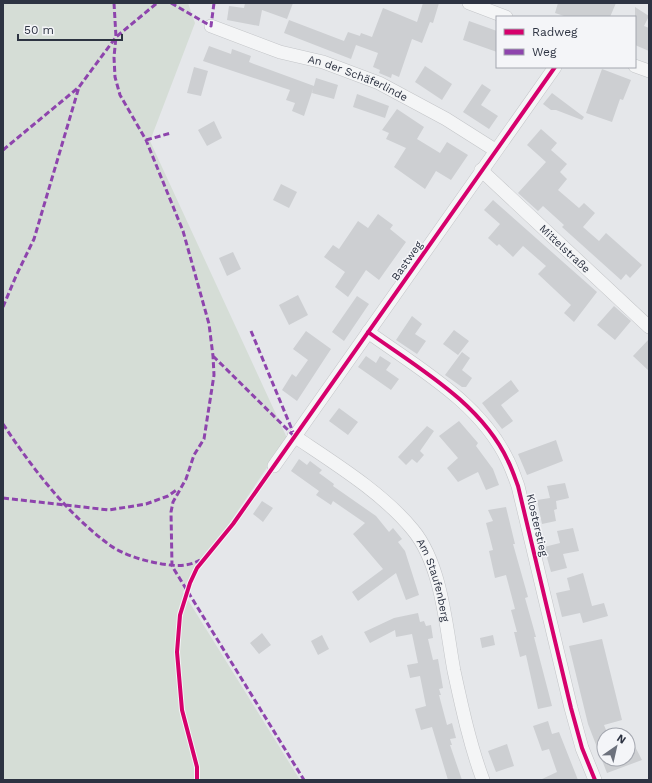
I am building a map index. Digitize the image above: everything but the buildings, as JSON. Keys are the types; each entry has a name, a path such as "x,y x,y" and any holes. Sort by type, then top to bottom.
{"street":[{"path":"469,3 503,16"},
{"name":"An der Schäferlinde","path":"211,26 280,52 323,62 379,83 446,119 495,150"},
{"path":"636,66 649,71"},
{"name":"Bastweg","path":"274,466 495,150 554,68"},
{"name":"Mittelstraße","path":"481,170 649,327"},
{"name":"Klosterstieg","path":"368,332 461,401 494,438 508,460 518,486 572,714 582,748 595,780"},
{"name":"Am Staufenberg","path":"294,436 361,484 396,512 414,531 426,552 434,573 443,609 464,719 483,780"}],"shaded area":[{"path":"3,3 188,3 195,23 150,141 287,438 183,592 300,780 3,780"}],"marked path":[{"path":"114,3 116,37 114,57 115,77 120,95 146,140 183,231 209,324 213,356 214,375 204,439 194,455 186,479 173,502 171,512 172,566 304,780"},
{"path":"3,150 79,87 116,37 157,3"},
{"path":"171,3 211,26 214,3"},
{"path":"3,307 34,239 79,87"},
{"path":"146,140 171,133"},
{"path":"251,331 293,432"},
{"path":"213,356 294,436"},
{"path":"3,424 26,458 65,505 80,520 111,546 136,558 162,564 182,565 191,564 200,560"},
{"path":"3,498 109,510 146,504 168,496 178,489"}],"cycle path":[{"path":"197,780 197,767 182,710 177,652 180,615 190,583 197,568 233,524 554,68"},
{"path":"368,332 427,373 465,404 482,421 496,440 508,461 518,486 571,708 582,748 595,780"}]}
